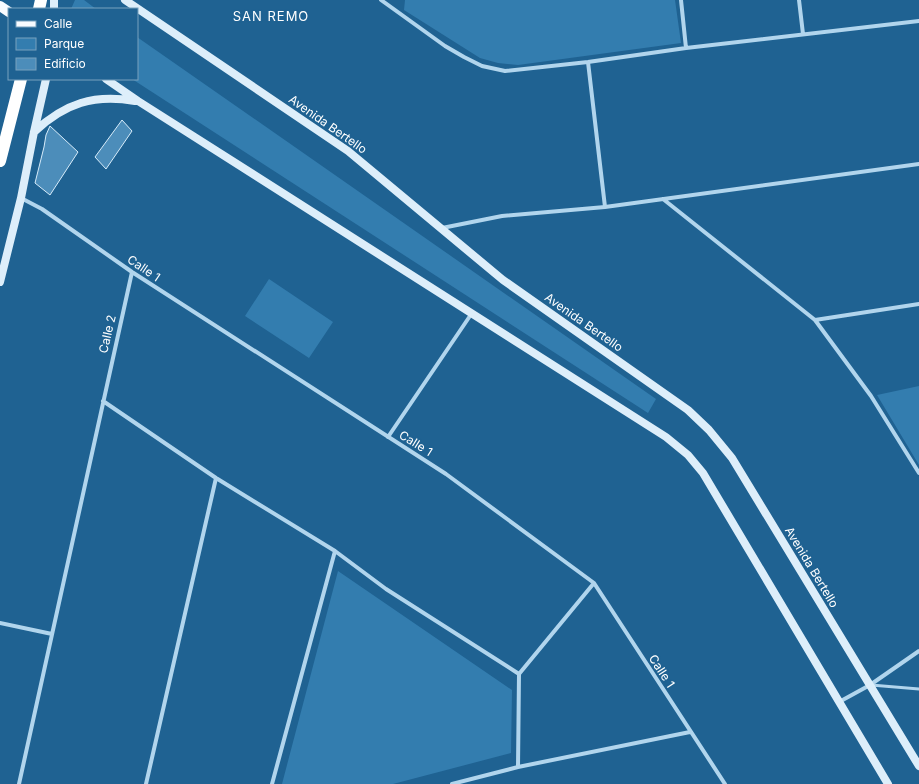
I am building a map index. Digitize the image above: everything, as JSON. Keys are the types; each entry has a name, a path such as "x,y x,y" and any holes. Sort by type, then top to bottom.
{"highway":[{"path":"0,161 21,80"}],"main road":[{"name":"Avenida Bertello","path":"125,0 137,8"},
{"name":"Avenida Bertello","path":"138,9 348,151 503,280 688,410 709,430 732,458 919,766"},
{"path":"0,282 21,198 46,80"},
{"path":"107,80 138,101 472,312 666,437 688,455 702,473 888,784"},
{"path":"34,132 47,120 62,110 80,103 112,98 138,101"}],"street":[{"path":"381,0 445,46 464,57 482,66 505,71 919,21"},
{"path":"681,0 686,48"},
{"path":"799,0 803,34"},
{"path":"588,62 605,207"},
{"path":"442,228 502,216 605,207 919,164"},
{"name":"Calle 1","path":"21,198 42,209 132,272 446,474 594,583 725,784"},
{"path":"664,199 815,320 871,396 919,474"},
{"name":"Calle 2","path":"19,784 102,401 132,272"},
{"path":"815,320 919,304"},
{"path":"388,437 472,312"},
{"path":"102,401 216,478 335,551 386,589 519,674"},
{"path":"146,784 216,478"},
{"path":"272,784 335,551"},
{"path":"518,767 519,674 594,583"},
{"path":"0,623 52,634"},
{"path":"839,702 870,685 919,651"},
{"path":"452,784 518,767 690,732"}],"lane":[{"path":"870,685 919,689"}],"green space":[{"path":"75,0 84,0 95,8 71,8"},
{"path":"405,0 675,0 681,43 518,65 498,63 480,58 404,10"},
{"path":"138,38 656,399 648,413 134,80 138,80"},
{"path":"269,279 333,322 309,358 245,316"},
{"path":"919,386 919,465 877,395"},
{"path":"338,571 512,690 511,753 393,784 282,784"}],"building":[{"path":"122,120 132,131 106,169 95,157"},
{"path":"50,126 78,152 50,195 35,183 46,135"}],"district":[{"name":"SAN REMO","path":"271,16"}]}
